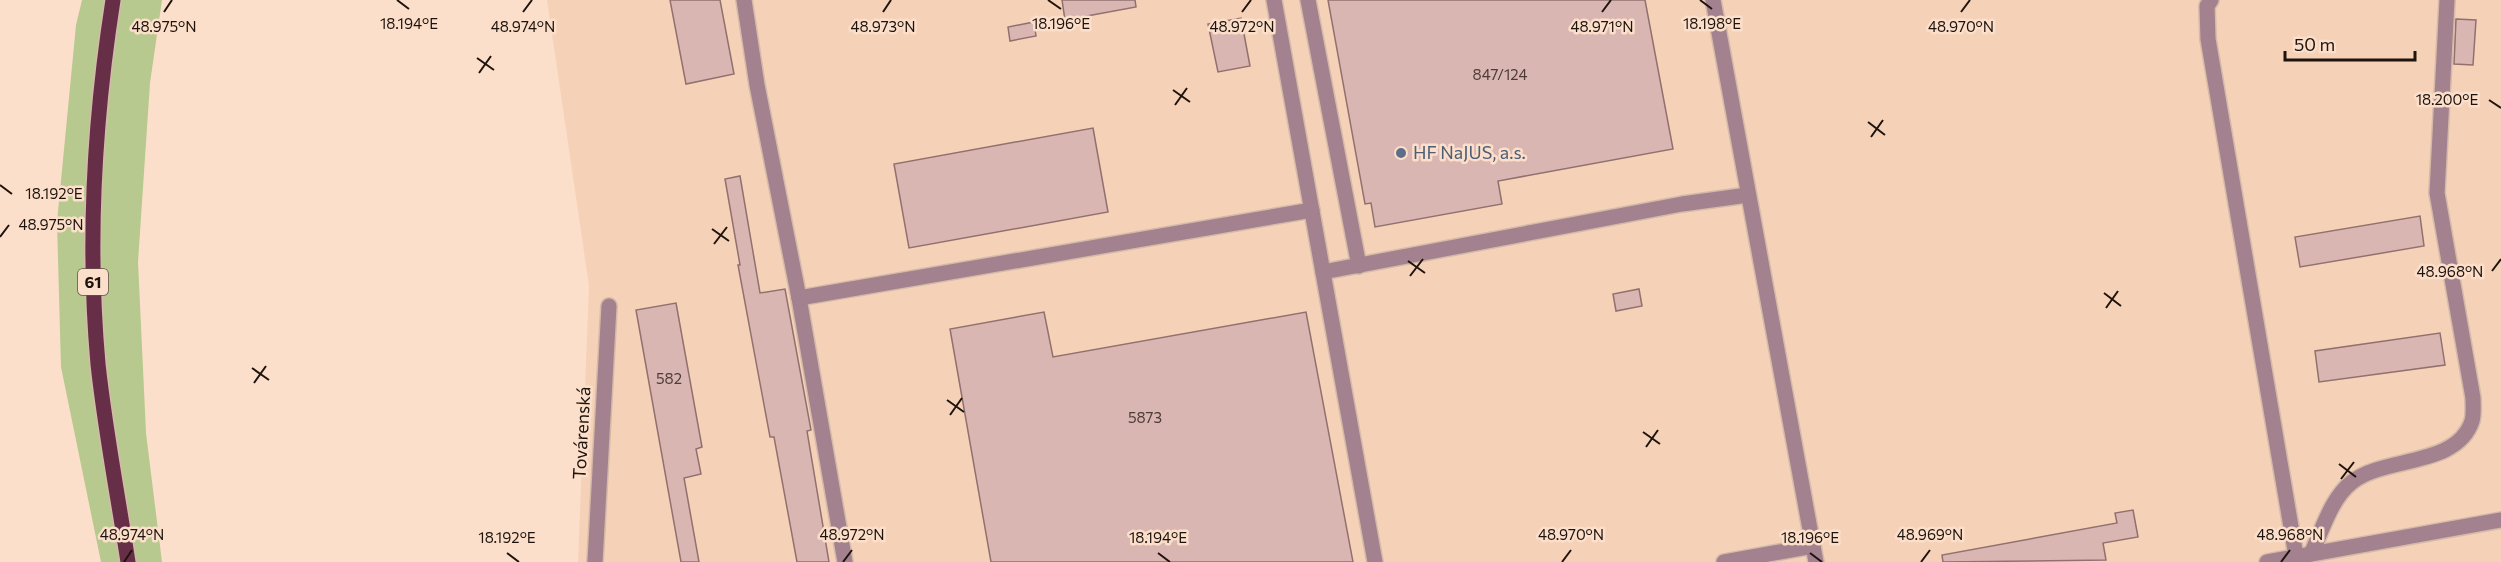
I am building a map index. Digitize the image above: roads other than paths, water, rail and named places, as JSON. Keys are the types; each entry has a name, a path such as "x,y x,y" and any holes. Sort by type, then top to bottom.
{"main road":[{"name":"61","path":"113,0 94,156 92,270 103,402 128,562"}],"lane":[{"path":"744,0 757,85 799,298 845,562"},
{"path":"1274,0 1375,562"},
{"path":"1308,0 1359,266"},
{"path":"1713,0 1816,562"},
{"path":"2211,0 2207,6 2208,39 2301,558"},
{"path":"2301,558 2337,499 2351,482 2373,470 2445,451 2462,438 2472,421 2473,398 2437,194 2447,0"},
{"path":"1323,272 1670,206 1748,195"},
{"path":"799,298 1312,210"},
{"name":"Továrenská","path":"594,562 609,306"},
{"path":"2267,562 2301,558 2501,520"},
{"path":"1724,562 1813,546"}],"place":[{"name":"HF NaJUS, a.s.","path":"1401,153"}]}
